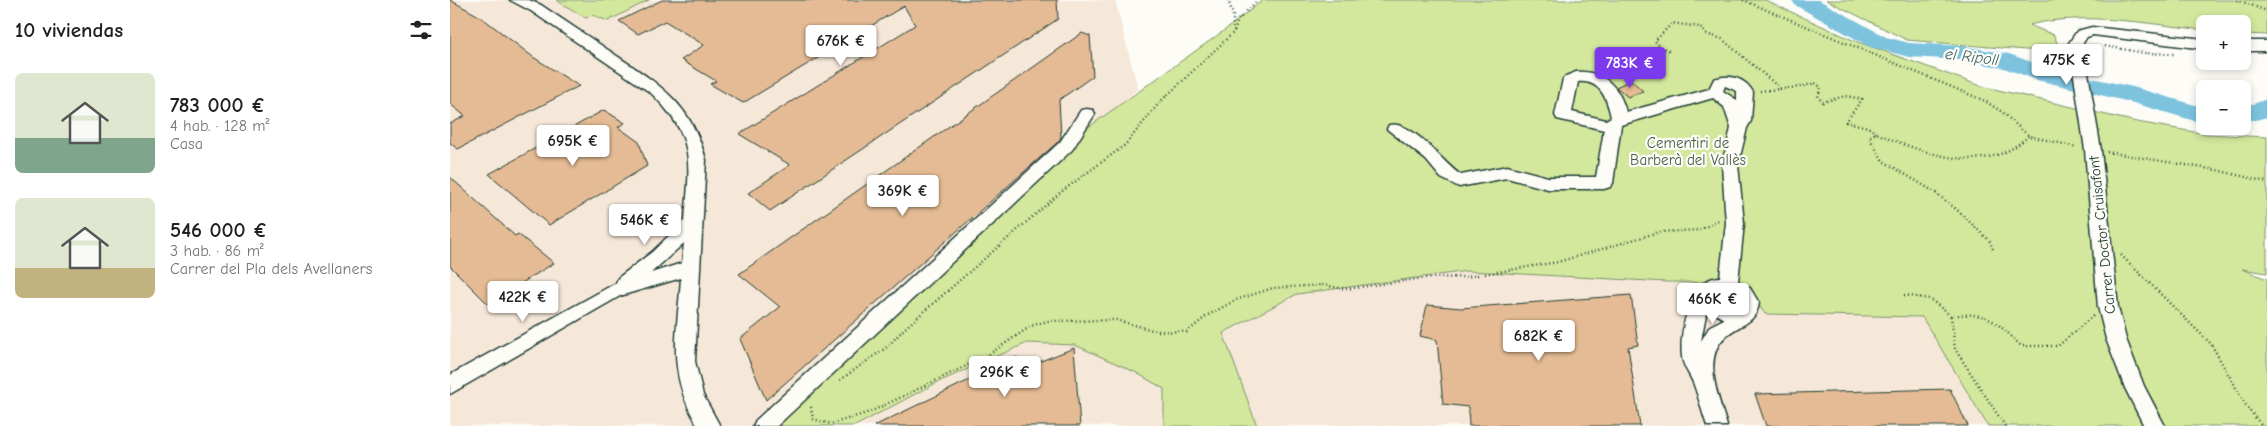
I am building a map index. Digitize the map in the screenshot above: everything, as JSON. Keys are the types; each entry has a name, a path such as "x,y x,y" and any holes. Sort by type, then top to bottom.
{"street":[{"path":"517,0 533,4 656,89 671,102 680,114 695,145 698,160 684,346 686,370 701,414 710,426"},
{"path":"2076,43 2082,34 2092,31 2196,43"},
{"name":"Carrer Doctor Cruisafont","path":"2076,43 2093,150 2108,303 2116,340 2135,388 2155,426"},
{"path":"2251,46 2267,46"},
{"path":"1715,92 1719,82 1724,81 1738,84 1745,92 1743,121 1739,128 1730,165 1734,211 1734,245 1728,285"},
{"path":"1395,129 1432,156 1447,174 1459,181 1507,172 1548,183 1604,183 1616,123 1715,92"},
{"path":"1715,92 1731,104 1739,128"},
{"path":"763,426 1066,146 1086,114"},
{"path":"450,385 614,291 647,266 694,222"},
{"path":"614,291 690,268"},
{"path":"1704,384 1704,356 1717,332 1735,323 1746,313 1749,306 1747,297 1742,291 1728,285 1717,284 1700,300 1691,338 1692,359 1704,384 1717,426"},
{"path":"1708,292 1712,302 1720,309 1736,314 1746,313"}],"path":[{"path":"1228,0 1233,14 1234,32"},
{"path":"833,384 887,347 906,328 1062,192 1125,145 1160,102 1234,32 1238,20 1258,0"},
{"path":"1743,0 1985,101 2002,112 2029,136 2045,141"},
{"path":"2237,0 2267,11"},
{"path":"1669,50 1661,48 1655,41 1672,23 1700,27 1706,34 1722,39 1759,68 1766,78 1782,89"},
{"path":"2076,43 2144,53 2177,54"},
{"path":"1745,92 1782,89 1815,83 1821,88 1818,96 1823,102 1845,96 1862,99 1846,122 1868,127 1876,133 1899,143 1958,159 1984,159 2002,154 2029,136"},
{"path":"1876,133 1869,137 1883,161 1933,192 1956,209 1988,240 1993,249"},
{"path":"2124,155 2216,170 2267,182"},
{"path":"826,426 870,412 923,388 985,357 1031,326 1047,322 1116,320 1156,331 1170,333 1186,332 1208,315 1236,300 1261,291 1290,285 1316,287 1323,285 1346,288 1417,279 1466,278 1558,262 1659,232 1700,230 1734,211"},
{"path":"2118,252 2211,344 2247,407 2262,426"},
{"path":"1904,294 1921,294 1943,307 1951,316 1955,349 2005,426"},
{"path":"1951,316 1973,312 1990,316 2021,346 2058,346 2108,303"},
{"path":"814,401 810,408 813,419 831,424"}],"shaded area":[{"path":"450,0 1115,0 1138,89 751,426 450,426"},
{"path":"1468,271 1667,282 1743,283 1765,314 1922,317 1988,426 855,426 936,383 1027,343 1075,345 1135,372 1164,389 1209,341 1297,294"}],"green space":[{"path":"556,0 649,0 608,21 592,15 586,18"},
{"name":"Cementiri de Barberà del Vallès","path":"1263,0 1765,0 1855,41 1981,86 2137,122 2196,132 2196,135 2267,137 2267,273 2242,269 2267,279 2267,426 1988,426 1922,317 1765,314 1743,283 1667,282 1468,271 1297,294 1223,333 1257,426 1164,426 1164,389 1135,372 1075,345 1027,343 936,383 855,426 751,426 1090,126 1225,30"},
{"path":"1826,0 2267,0 2267,35 2251,34 2251,15 2196,15 2196,29 2094,19 2050,21 2029,25 2054,35 2061,53 1907,40"}],"building":[{"path":"450,0 481,17 533,57 579,86 458,149 450,143 450,124 465,116 450,104"},
{"path":"662,0 1057,0 1058,19 770,211 748,193 790,165 739,134 915,25 904,6 743,103 710,84 716,81 681,60 704,45 665,21 638,34 619,21"},
{"path":"1082,33 1090,36 1093,76 1059,100 1061,137 1059,141 766,400 740,339 780,307 739,274"},
{"path":"1631,80 1643,91 1628,97 1616,87"},
{"path":"604,110 625,123 618,127 639,142 647,166 549,225 489,174"},
{"path":"450,177 515,236 518,234 554,263 488,304 450,266"},
{"path":"1631,295 1638,345 1628,347 1640,426 1469,426 1468,407 1443,404 1437,340 1420,336 1427,305 1461,308"},
{"path":"1074,348 1080,426 874,426 1017,357 1023,368"},
{"path":"1950,389 1968,426 1766,426 1755,394"}],"waterway":[{"name":"el Ripoll","path":"1803,0 1878,42 1909,50 1963,53 2009,61 2045,75 2133,95 2196,113"},
{"name":"el Ripoll","path":"2251,112 2267,107"}]}
